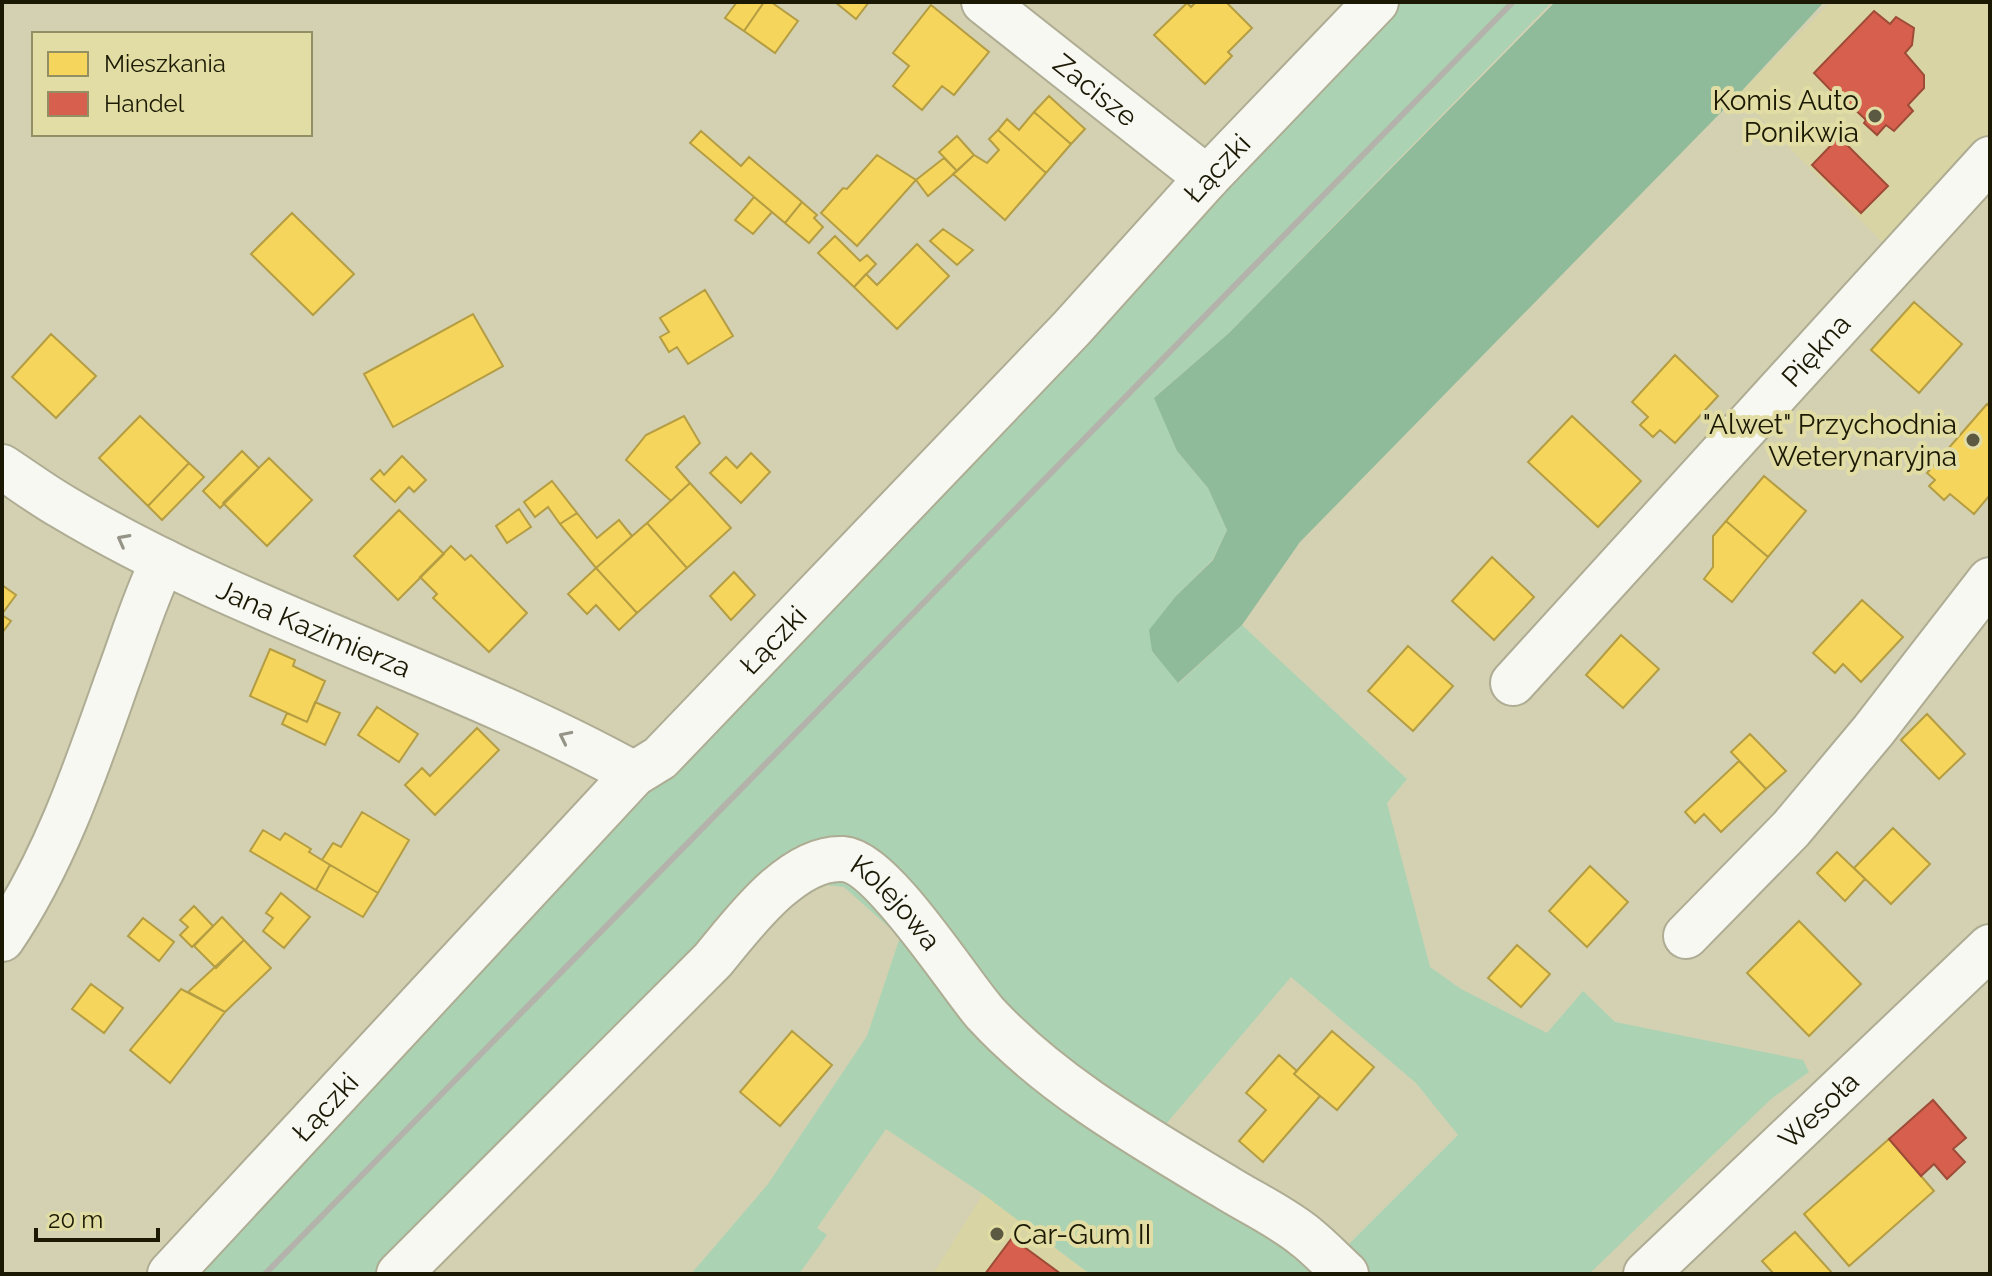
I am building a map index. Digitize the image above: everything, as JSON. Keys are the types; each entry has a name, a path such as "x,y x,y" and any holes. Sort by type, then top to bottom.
{"street":[{"name":"Zacisze","path":"984,2 1207,178"},
{"name":"Łączki","path":"170,1274 634,774 660,758 1071,329 1207,178 1376,2"},
{"name":"Piękna","path":"1513,683 1990,159"},
{"name":"Jana Kazimierza","path":"2,467 62,507 163,561 269,610 440,680 567,737 634,774"},
{"path":"2,939 37,881 65,818 163,561"},
{"path":"1686,936 1791,829 1873,731 1990,580"},
{"name":"Kolejowa","path":"399,1274 713,960 756,910 783,885 812,865 845,859 865,870 895,896 984,1012 1025,1051 1135,1132 1305,1236 1346,1274"},
{"name":"Wesoła","path":"1646,1274 1990,947"}],"shaded area":[{"name":"Komis Auto Ponikwia","path":"1831,2 1990,2 1990,137 1887,247 1738,95"},
{"name":"Car-Gum II","path":"983,1194 1090,1274 933,1274"}],"green space":[{"path":"1378,2 1552,2 1229,333 1155,397 1177,451 1208,488 1227,530 1213,559 1176,596 1152,651 1179,683 1242,625 1407,779 1387,803 1430,967 1461,989 1547,1033 1583,991 1615,1022 1803,1060 1809,1072 1771,1099 1589,1274 1370,1274 1342,1251 1458,1135 1416,1083 1291,977 1160,1131 1346,1274 1090,1274 983,1194 886,1129 817,1228 827,1235 799,1274 691,1274 768,1184 867,1036 900,937 844,887 818,884 797,896 417,1274 170,1274"},
{"path":"1555,2 1824,2 1738,95 1300,542 1242,625 1178,683 1152,651 1149,630 1176,596 1213,560 1227,530 1208,488 1177,451 1154,398 1229,333"}],"building: Mieszkania":[{"path":"737,2 764,2 744,31 725,18"},
{"path":"764,2 771,2 798,21 775,53 744,31"},
{"path":"835,2 869,2 856,19"},
{"path":"1196,2 1226,2 1252,28 1228,52 1232,56 1205,84 1154,35 1187,3 1191,7"},
{"path":"931,5 989,52 954,95 942,86 922,110 893,86 909,66 893,53"},
{"path":"1049,96 1085,129 1071,144 1034,112"},
{"path":"1034,112 1071,144 1046,173 998,130 1007,119 1019,130"},
{"path":"998,130 1046,173 1005,220 953,174 974,155 987,163 999,150 989,139"},
{"path":"701,131 741,166 749,157 802,202 785,223 690,143"},
{"path":"957,136 974,155 957,171 939,152"},
{"path":"877,155 916,180 857,246 821,213"},
{"path":"944,158 957,171 928,196 916,180"},
{"path":"754,197 772,212 753,234 735,220"},
{"path":"802,202 817,215 814,218 823,227 809,243 785,223"},
{"path":"292,213 354,274 313,315 251,254"},
{"path":"943,229 973,250 957,265 930,241"},
{"path":"835,236 860,261 867,255 876,264 854,287 818,253"},
{"path":"917,244 949,276 897,329 854,287 866,274 877,285"},
{"path":"705,290 733,336 688,364 677,347 669,352 660,337 669,332 660,318"},
{"path":"1914,302 1962,344 1919,393 1871,350"},
{"path":"473,314 503,366 393,427 364,374"},
{"path":"51,334 96,376 56,418 12,377"},
{"path":"1675,355 1718,396 1675,443 1660,430 1653,437 1640,425 1648,417 1632,402"},
{"name":"\"Alwet\" Przychodnia Weterynaryjna","path":"1987,404 1990,407 1990,495 1974,514 1950,494 1944,500 1929,486 1935,480 1927,473"},
{"path":"140,416 189,463 148,506 99,458"},
{"path":"684,416 700,443 676,467 690,483 671,501 626,460 646,435"},
{"path":"1572,416 1641,481 1598,527 1528,462"},
{"path":"242,451 259,468 220,508 203,491"},
{"path":"751,453 770,472 741,503 710,473 726,457 737,468"},
{"path":"402,456 426,480 414,492 409,487 395,502 371,479 380,470 384,475"},
{"path":"269,458 312,500 267,546 223,503"},
{"path":"189,463 204,477 162,520 148,506"},
{"path":"1764,476 1806,511 1768,557 1726,521"},
{"path":"552,481 577,513 560,524 548,507 535,517 524,502"},
{"path":"690,483 731,528 687,568 647,523"},
{"path":"519,509 531,527 507,543 496,526"},
{"path":"399,510 444,554 398,600 354,556"},
{"path":"577,513 597,538 619,520 632,536 596,568 560,524"},
{"path":"1726,521 1768,557 1732,602 1704,579 1713,567 1713,536"},
{"path":"647,523 687,568 637,613 596,568"},
{"path":"451,546 465,560 471,555 527,613 489,652 433,598 437,594 420,577"},
{"path":"1492,557 1534,597 1494,640 1452,601"},
{"path":"596,568 637,613 619,630 596,605 587,614 568,594"},
{"path":"734,572 755,595 731,620 710,596"},
{"path":"2,585 16,595 2,614"},
{"path":"1862,600 1903,637 1861,682 1843,664 1835,673 1813,653"},
{"path":"2,615 11,621 2,633"},
{"path":"1621,635 1659,669 1623,708 1586,675"},
{"path":"1408,646 1453,686 1413,731 1368,691"},
{"path":"270,649 295,660 293,666 325,681 307,722 250,696"},
{"path":"315,702 340,713 325,745 282,724 287,713 307,722"},
{"path":"377,707 418,734 399,762 358,735"},
{"path":"1927,714 1965,754 1939,779 1901,740"},
{"path":"477,728 499,750 435,815 405,785 422,768 430,776"},
{"path":"1750,734 1786,771 1766,789 1731,752"},
{"path":"1739,761 1766,789 1721,832 1704,814 1695,823 1685,812"},
{"path":"362,812 409,840 378,893 322,860 333,843 341,847"},
{"path":"1893,828 1930,864 1891,904 1854,868"},
{"path":"263,830 280,840 285,833 330,865 316,890 250,851"},
{"path":"1837,852 1865,879 1845,901 1817,873"},
{"path":"330,865 378,893 363,917 316,890"},
{"path":"1590,866 1628,902 1587,947 1549,911"},
{"path":"281,893 310,917 284,948 263,931 273,918 266,913"},
{"path":"194,906 213,926 192,947 180,935 188,927 180,920"},
{"path":"222,917 244,940 216,968 194,946"},
{"path":"143,918 174,942 159,961 128,936"},
{"path":"1799,921 1861,984 1809,1036 1747,973"},
{"path":"244,940 271,968 225,1012 188,992"},
{"path":"1517,945 1550,974 1521,1007 1488,978"},
{"path":"91,984 123,1008 104,1033 72,1009"},
{"path":"181,989 225,1012 170,1083 130,1050"},
{"path":"792,1031 832,1065 780,1126 740,1092"},
{"path":"1332,1031 1374,1067 1337,1110 1294,1074"},
{"path":"1279,1055 1297,1071 1294,1074 1320,1096 1263,1162 1239,1141 1266,1110 1246,1093"},
{"path":"1889,1139 1934,1191 1849,1266 1804,1214"},
{"path":"1795,1232 1833,1274 1774,1274 1762,1261"}],"building: Handel":[{"path":"1874,11 1890,24 1896,17 1914,28 1912,45 1905,53 1924,75 1924,88 1908,105 1913,111 1894,131 1886,125 1877,135 1864,123 1866,120 1846,101 1844,104 1814,73"},
{"path":"1839,137 1888,186 1861,213 1812,165"},
{"path":"1933,1100 1966,1138 1953,1149 1965,1162 1947,1179 1934,1164 1921,1176 1889,1139"},
{"path":"1012,1238 1061,1274 985,1274"}],"railway":[{"path":"265,1274 1513,2"}],"place":[{"name":"Komis Auto Ponikwia","path":"1875,116"},
{"name":"\"Alwet\" Przychodnia Weterynaryjna","path":"1973,440"},
{"name":"Car-Gum II","path":"997,1234"}]}
